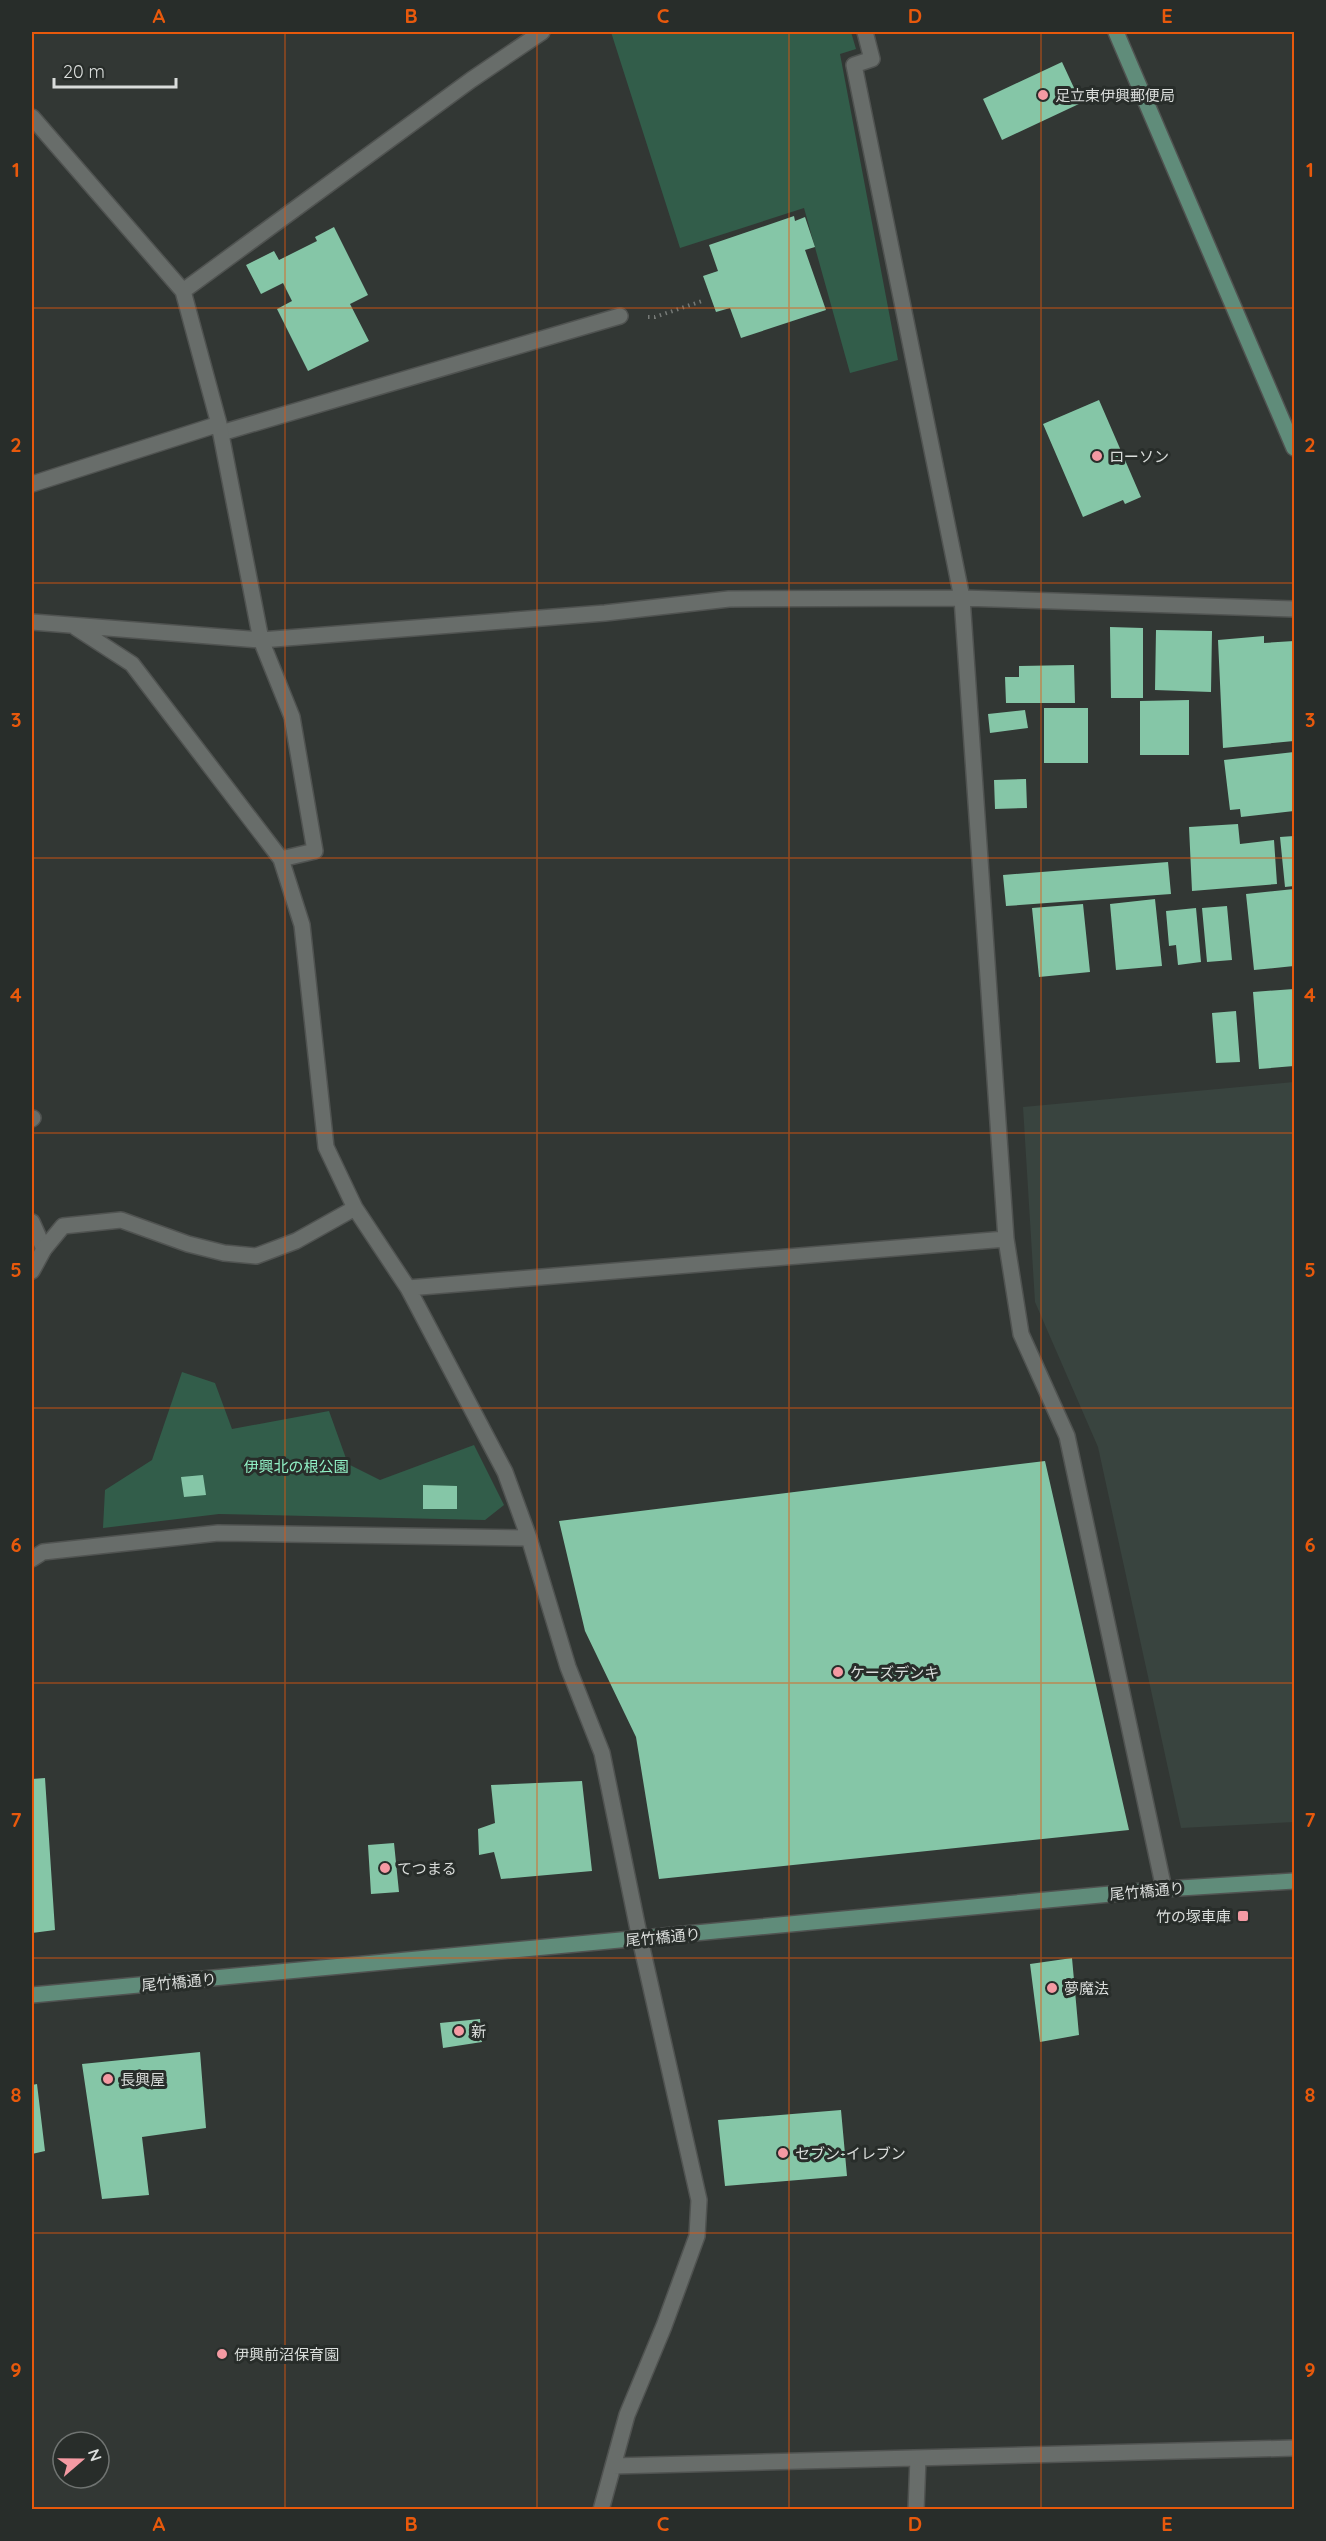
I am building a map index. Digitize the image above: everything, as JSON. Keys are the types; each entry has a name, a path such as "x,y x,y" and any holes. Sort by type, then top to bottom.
{"main road":[{"path":"1116,32 1294,448"},
{"name":"尾竹橋通り","path":"32,1995 1164,1889 1294,1881"}],"street":[{"path":"183,291 471,80 542,32"},
{"path":"865,32 872,59 854,65 962,598 1006,1239 1020,1334 1067,1436 1164,1889"},
{"path":"32,117 183,291 220,428 261,640 292,717 315,851 281,860"},
{"path":"32,484 220,428 620,316"},
{"path":"32,622 261,640 605,613 729,599 962,598 1294,609"},
{"path":"73,625 132,664 281,860 302,925 326,1148 355,1208 408,1288 505,1472 529,1538 568,1667 602,1753 640,1939 699,2200 697,2236 664,2326 627,2415 601,2510"},
{"path":"32,1271 44,1250 63,1227 121,1220 188,1244 224,1253 256,1256 296,1241 355,1208"},
{"path":"32,1222 44,1250"},
{"path":"408,1288 1006,1239"},
{"path":"32,1559 43,1552 218,1533 529,1538"},
{"path":"613,2466 1294,2448"},
{"path":"916,2510 918,2458"}],"path":[{"path":"620,316 655,317 702,301"}],"shaded area":[{"path":"1294,1082 1294,1822 1181,1828 1098,1447 1035,1302 1023,1107"}],"green space":[{"path":"611,32 851,32 856,49 840,54 898,360 850,373 804,208 680,248"},
{"name":"伊興北の根公園","path":"182,1372 215,1383 232,1429 329,1411 348,1464 380,1480 474,1445 504,1505 485,1520 219,1514 103,1528 105,1490 152,1460"}],"building":[{"path":"1062,62 1081,103 1002,140 983,99"},
{"path":"794,216 795,221 805,217 815,247 805,250 826,310 741,338 730,308 716,312 703,276 718,271 709,245"},
{"path":"334,227 368,295 350,304 369,341 308,371 277,309 292,301 283,283 261,294 246,265 274,251 279,260 317,241 315,237"},
{"path":"1099,400 1141,497 1125,504 1123,500 1083,517 1043,424"},
{"path":"1110,627 1143,628 1143,698 1111,698"},
{"path":"1156,630 1212,631 1211,692 1155,690"},
{"path":"1264,636 1264,643 1294,641 1294,741 1223,748 1218,640"},
{"path":"1074,665 1075,703 1006,703 1005,677 1019,677 1019,666"},
{"path":"1189,700 1189,755 1140,755 1140,701"},
{"path":"1044,708 1088,708 1088,763 1044,763"},
{"path":"1025,710 1028,728 990,733 988,714"},
{"path":"1294,752 1294,811 1241,817 1240,809 1230,810 1224,760"},
{"path":"1026,779 1027,808 995,809 994,780"},
{"path":"1238,824 1240,844 1274,840 1277,884 1192,891 1189,827"},
{"path":"1294,836 1294,886 1285,887 1280,837"},
{"path":"1168,862 1171,894 1006,906 1003,875"},
{"path":"1294,889 1294,966 1254,970 1246,894"},
{"path":"1155,899 1162,966 1116,970 1110,904"},
{"path":"1083,904 1090,972 1039,977 1032,908"},
{"path":"1227,906 1232,960 1207,962 1202,908"},
{"path":"1196,908 1201,962 1178,965 1176,945 1169,946 1166,911"},
{"path":"1294,989 1294,1066 1259,1069 1253,992"},
{"path":"1236,1011 1240,1062 1216,1063 1212,1013"},
{"path":"1045,1461 1129,1830 659,1879 636,1737 585,1631 559,1521"},
{"path":"203,1475 206,1495 184,1497 181,1477"},
{"path":"423,1485 457,1486 457,1509 423,1509"},
{"path":"45,1778 55,1930 32,1933 32,1779"},
{"path":"582,1781 592,1871 501,1879 494,1852 479,1855 478,1829 495,1823 491,1785"},
{"path":"394,1843 399,1892 371,1894 368,1845"},
{"path":"1072,1958 1079,2035 1040,2042 1030,1964"},
{"path":"480,2019 482,2042 443,2048 440,2023"},
{"path":"200,2052 206,2128 142,2137 149,2195 102,2199 82,2064"},
{"path":"37,2084 45,2151 32,2154 32,2085"},
{"path":"841,2110 847,2176 725,2186 718,2120"}],"place":[{"name":"足立東伊興郵便局","path":"1043,95"},
{"name":"ローソン","path":"1097,456"},
{"name":"ケーズデンキ","path":"838,1672"},
{"name":"てつまる","path":"385,1868"},
{"name":"竹の塚車庫","path":"1243,1916"},
{"name":"夢魔法","path":"1052,1988"},
{"name":"新","path":"459,2031"},
{"name":"長興屋","path":"108,2079"},
{"name":"セブン-イレブン","path":"783,2153"},
{"name":"伊興前沼保育園","path":"222,2354"}]}
